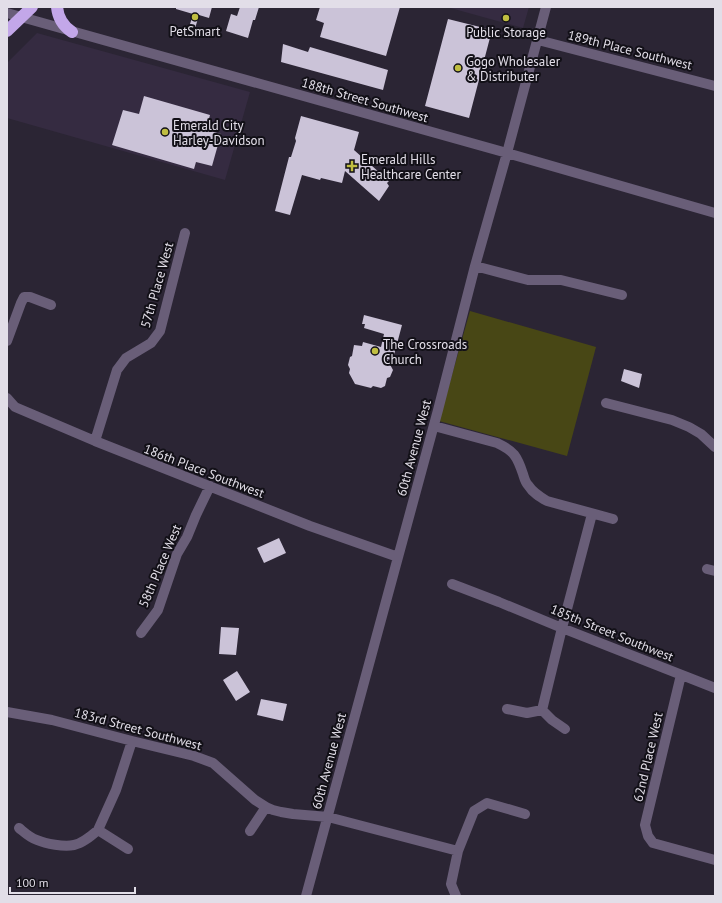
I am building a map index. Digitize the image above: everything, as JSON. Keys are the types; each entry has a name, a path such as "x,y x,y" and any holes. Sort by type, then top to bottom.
{"highway":[{"path":"7,31 32,7"},
{"path":"57,7 58,15 64,25 72,32"}],"street":[{"name":"60th Avenue West","path":"306,896 546,7"},
{"name":"188th Street Southwest","path":"7,13 715,213"},
{"name":"189th Place Southwest","path":"538,40 715,86"},
{"name":"57th Place West","path":"95,441 117,370 126,358 151,343 160,331 185,233"},
{"path":"475,266 528,280 561,280 622,296"},
{"path":"7,341 24,298 30,297 51,305"},
{"name":"186th Place Southwest","path":"7,398 11,408 310,526 398,557"},
{"path":"606,403 672,420 701,434 715,447"},
{"path":"434,426 497,443 507,448 514,454 527,484 539,496 548,501 612,519"},
{"name":"58th Place West","path":"141,633 158,610 177,554 210,486"},
{"path":"542,710 592,514"},
{"name":"185th Street Southwest","path":"452,584 715,688"},
{"name":"62nd Place West","path":"681,675 645,825 648,836 653,843 715,860"},
{"path":"507,709 527,713 542,710"},
{"path":"542,710 552,720 565,729"},
{"name":"183rd Street Southwest","path":"7,712 52,720 206,760 213,763 255,800 266,807 281,812 328,817 458,851"},
{"path":"19,828 36,840 46,843 74,845 87,839 98,830 116,790 132,741"},
{"path":"456,896 451,884 458,851 474,810 487,803 525,814"},
{"path":"250,831 266,807"},
{"path":"98,830 128,849"}],"shaded area":[{"name":"Public Storage","path":"447,7 529,7 523,28"},
{"path":"37,33 250,92 225,180 7,118 7,63"},
{"path":"470,311 596,347 567,456 439,421"}],"building":[{"name":"PetSmart","path":"176,7 212,7 209,18 199,15 194,32 188,31 193,14 176,9"},
{"path":"240,7 259,7 255,20 253,20 248,38 226,31 231,14 237,16"},
{"path":"320,7 400,7 386,56 320,37 324,23 316,20"},
{"name":"Gogo Wholesaler & Distributer","path":"448,19 492,30 469,118 425,106"},
{"path":"283,44 308,52 310,47 388,70 383,90 281,62"},
{"name":"Emerald City Harley-Davidson","path":"144,96 210,115 206,130 221,134 212,166 196,162 194,169 112,145 123,110 139,114"},
{"name":"Emerald Hills Healthcare Center","path":"301,116 359,132 354,150 389,181 387,183 389,186 379,201 345,171 342,183 321,178 320,180 302,175 290,215 275,211 289,157 291,157 296,141 295,138"},
{"name":"The Crossroads Church","path":"364,315 402,325 394,355 402,362 387,359 393,370 390,377 387,378 385,386 381,388 373,386 371,388 355,384 349,373 350,369 348,365 350,357 352,356 354,345 362,346 363,342 381,347 384,334 364,328 365,324 362,324"},
{"path":"624,369 642,374 639,388 621,381"},
{"path":"279,538 286,553 264,563 257,548"},
{"path":"221,627 239,628 236,655 219,654"},
{"path":"237,671 250,692 236,701 223,680"},
{"path":"261,699 287,704 283,721 257,715"}],"place":[{"name":"PetSmart","path":"195,17"},
{"name":"Public Storage","path":"506,18"},
{"name":"Gogo Wholesaler & Distributer","path":"458,68"},
{"name":"Emerald City Harley-Davidson","path":"165,132"},
{"name":"Emerald Hills Healthcare Center","path":"352,166"},
{"name":"The Crossroads Church","path":"375,351"}]}
